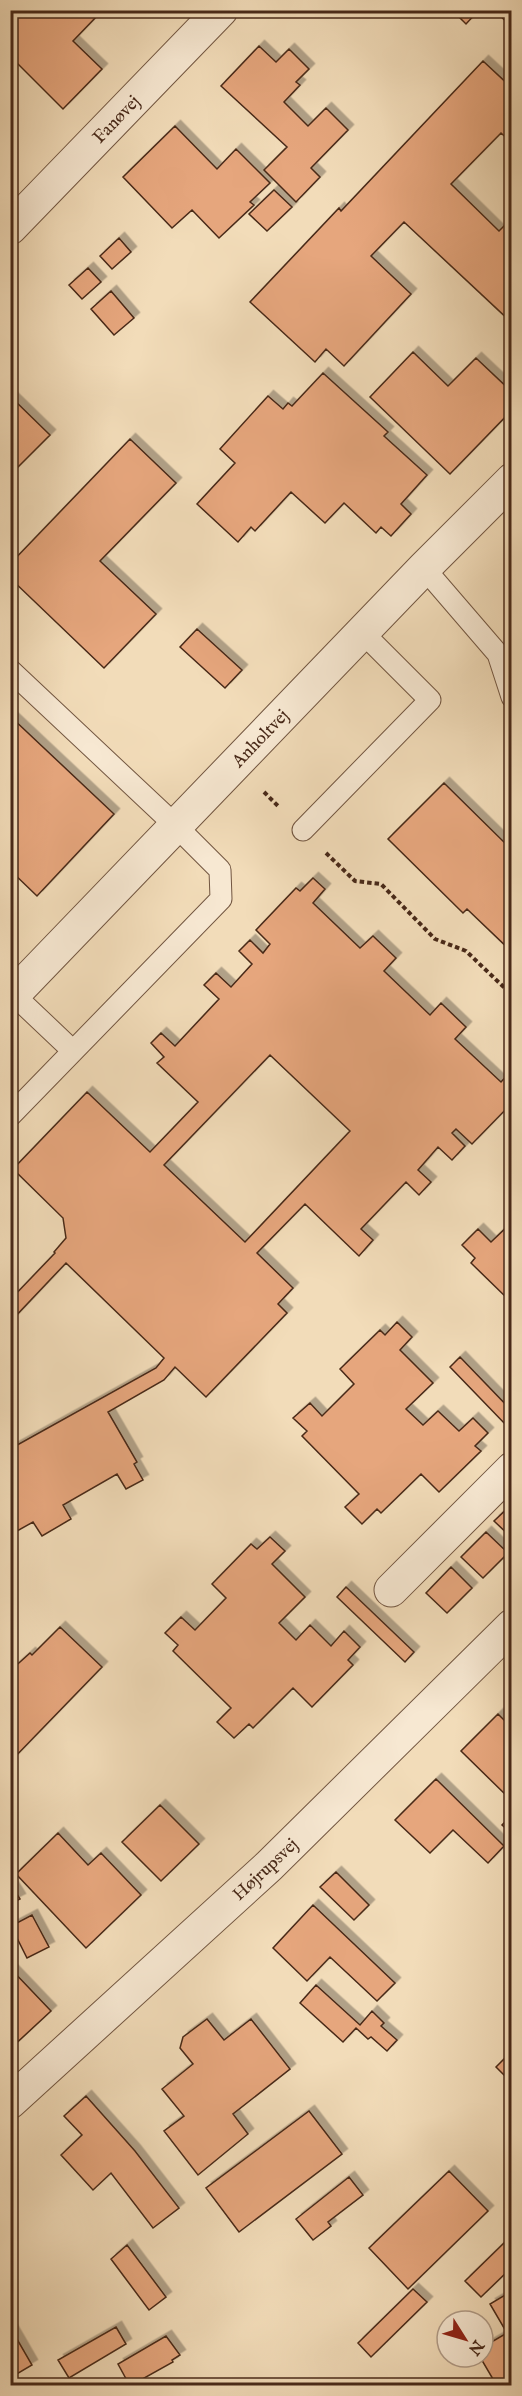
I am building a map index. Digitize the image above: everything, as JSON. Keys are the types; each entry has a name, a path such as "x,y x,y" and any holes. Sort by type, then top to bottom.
{"street":[{"name":"Fanøvej","path":"10,228 221,10"},
{"name":"Anholtvej","path":"12,996 424,568 512,480"},
{"path":"391,1590 512,1469"},
{"name":"Højrupsvej","path":"10,2102 269,1866 512,1626"}],"lane":[{"path":"424,568 498,654 512,697"},
{"path":"303,830 430,700 363,632"},
{"path":"10,670 220,870 220,899 10,1116"},
{"path":"12,996 73,1051"}],"path":[{"path":"235,765 355,881 381,884 435,939 466,951 512,995"}],"building":[{"path":"19,10 93,10 98,15 73,41 102,69 63,109 10,56 10,19"},
{"path":"452,10 479,10 466,24"},
{"path":"494,10 512,10 512,27"},
{"path":"259,46 276,62 289,49 309,69 296,82 300,85 284,102 308,126 326,108 348,130 311,168 320,177 296,202 264,170 287,147 221,86"},
{"path":"483,61 512,88 512,143 501,133 451,184 499,231 512,218 512,323 404,222 371,256 411,294 344,366 326,349 315,362 250,302 339,208 341,211"},
{"path":"175,126 217,169 236,149 270,183 250,202 254,205 219,238 192,210 172,228 123,177"},
{"path":"274,190 292,207 267,231 249,214"},
{"path":"119,238 131,252 112,269 100,256"},
{"path":"88,268 101,282 82,299 69,285"},
{"path":"111,291 134,318 114,335 91,309"},
{"path":"413,352 448,386 476,358 512,392 512,410 450,474 370,397"},
{"path":"323,373 388,432 384,436 427,475 401,504 411,514 391,536 381,527 376,533 344,503 325,523 291,492 255,531 251,527 238,542 197,504 235,463 220,449 268,396 283,409 288,403 292,406"},
{"path":"10,396 50,435 10,475"},
{"path":"130,439 176,483 100,561 156,614 104,668 10,578 10,564"},
{"path":"197,629 242,670 225,688 180,647"},
{"path":"10,716 114,814 37,896 10,870"},
{"path":"444,783 512,850 512,952 467,909 463,913 388,839"},
{"path":"313,878 325,889 313,903 360,948 373,936 396,958 384,971 430,1015 441,1003 466,1027 455,1039 501,1082 512,1070 512,1103 472,1144 456,1129 452,1133 465,1146 452,1160 438,1147 418,1170 431,1182 419,1195 406,1182 361,1229 373,1240 359,1256 305,1204 257,1253 293,1288 278,1304 287,1313 206,1397 175,1367 164,1380 108,1412 137,1462 134,1464 143,1480 126,1489 117,1474 63,1505 71,1519 42,1536 33,1522 10,1535 10,1449 156,1368 164,1358 66,1263 10,1322 10,1300 55,1253 66,1238 63,1218 13,1169 87,1092 150,1152 198,1102 157,1063 164,1057 151,1043 161,1033 175,1046 219,999 204,985 216,973 231,987 252,964 239,951 250,940 263,953 270,944 256,930 296,888 300,891","holes":["270,1055 350,1131 245,1242 164,1165"]},
{"path":"512,1222 512,1303 471,1263 475,1258 462,1245 478,1229 491,1242"},
{"path":"397,1322 412,1337 400,1350 433,1383 406,1409 423,1425 438,1411 459,1431 473,1418 488,1433 475,1446 481,1451 439,1492 421,1474 381,1513 377,1509 362,1524 345,1507 359,1494 302,1436 307,1431 293,1418 310,1403 322,1416 354,1384 340,1369 380,1330 385,1335"},
{"path":"460,1357 512,1411 512,1419 506,1425 450,1367"},
{"path":"512,1504 512,1538 494,1521"},
{"path":"486,1532 508,1553 483,1578 461,1557"},
{"path":"270,1537 285,1551 272,1564 305,1597 279,1623 296,1640 310,1625 331,1646 344,1631 360,1647 348,1660 353,1665 312,1707 293,1688 253,1728 249,1724 234,1738 217,1722 231,1708 173,1651 178,1645 165,1633 181,1617 195,1630 226,1598 212,1584 251,1544 257,1549"},
{"path":"451,1567 472,1588 447,1613 426,1593"},
{"path":"346,1587 414,1652 405,1662 337,1597"},
{"path":"60,1627 102,1667 10,1762 10,1671 30,1653 32,1655"},
{"path":"498,1714 512,1728 512,1801 461,1751"},
{"path":"436,1779 504,1846 488,1863 453,1830 430,1853 395,1820"},
{"path":"160,1805 199,1844 161,1881 122,1842"},
{"path":"512,1815 512,1834 502,1825"},
{"path":"58,1833 88,1865 101,1853 141,1895 86,1948 16,1874"},
{"path":"336,1872 369,1905 354,1920 320,1887"},
{"path":"10,1883 20,1899 10,1904"},
{"path":"313,1905 395,1983 377,2001 330,1957 307,1981 273,1948"},
{"path":"32,1915 49,1947 27,1958 11,1926"},
{"path":"10,1968 51,2011 10,2049"},
{"path":"316,1985 360,2025 372,2011 384,2023 381,2026 397,2040 387,2051 356,2028 343,2042 300,2003"},
{"path":"207,2019 224,2040 251,2019 290,2069 233,2114 248,2134 198,2175 164,2131 184,2116 162,2089 193,2064 180,2048 183,2037"},
{"path":"512,2051 512,2083 496,2067"},
{"path":"86,2096 135,2151 179,2208 153,2228 111,2173 93,2190 61,2155 82,2135 64,2116"},
{"path":"309,2111 342,2154 239,2232 206,2188"},
{"path":"449,2171 488,2211 408,2289 369,2248"},
{"path":"349,2177 363,2195 328,2222 331,2226 313,2240 296,2219"},
{"path":"505,2242 512,2248 512,2267 481,2297 465,2281"},
{"path":"127,2245 166,2297 149,2310 111,2259"},
{"path":"413,2289 427,2302 371,2357 358,2343"},
{"path":"512,2291 512,2386 497,2386 487,2369 495,2369 495,2340 507,2333 490,2304"},
{"path":"10,2327 32,2365 10,2378"},
{"path":"116,2327 126,2344 69,2378 58,2360"},
{"path":"166,2336 180,2355 172,2360 173,2362 130,2386 118,2364"}]}
